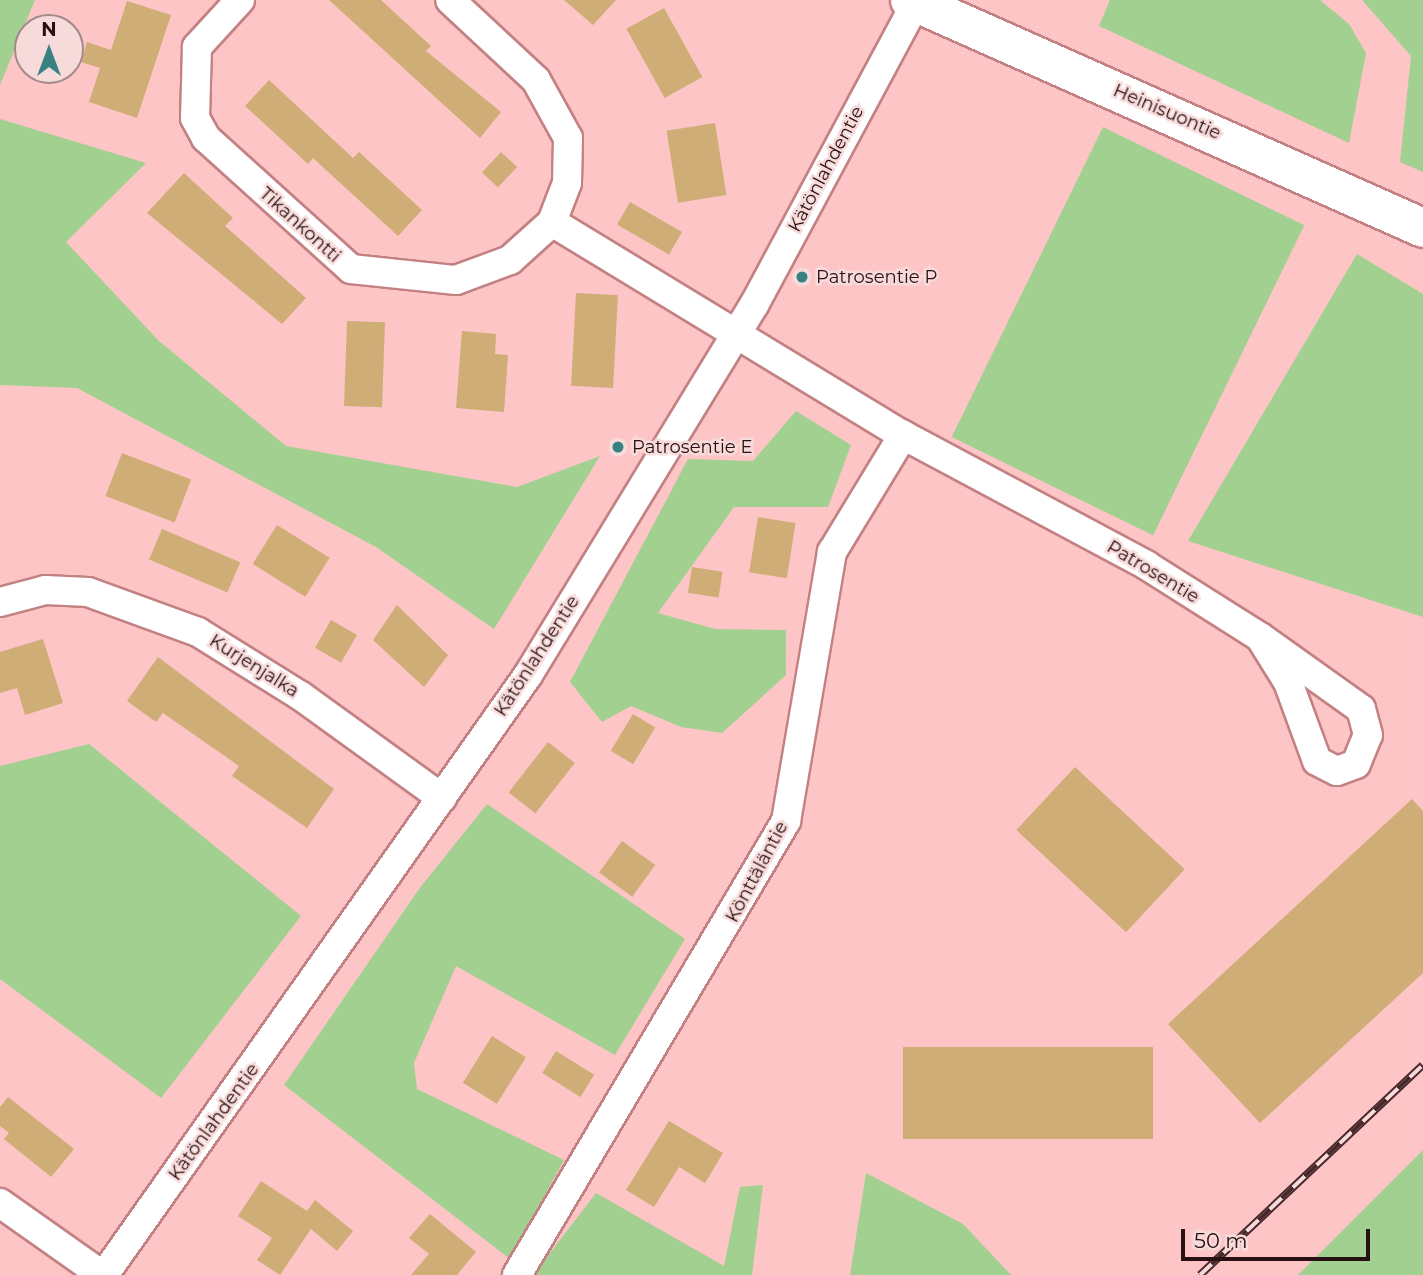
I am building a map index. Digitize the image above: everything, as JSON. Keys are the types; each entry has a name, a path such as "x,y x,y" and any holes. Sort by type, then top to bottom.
{"street":[{"name":"Tikankontti","path":"240,0 197,47 195,118 206,138 337,260 351,268 456,280 510,260 552,222 567,183 562,116 536,80 450,0"},
{"name":"Heinisuontie","path":"913,2 1423,228"},
{"name":"Kätönlahdentie","path":"103,1275 528,675 736,332 913,2"},
{"path":"552,222 736,332"},
{"name":"Patrosentie","path":"736,332 904,435 1146,565 1260,637 1361,709 1368,734 1356,764 1337,771 1317,761 1289,682 1260,637"},
{"name":"Könttäläntie","path":"517,1275 786,821 832,552 904,435"},
{"name":"Kurjenjalka","path":"0,602 45,590 88,592 210,637 442,799"},
{"path":"0,1203 103,1275"}],"green space":[{"path":"0,0 35,0 29,14 14,14 14,51 0,85"},
{"path":"1110,0 1320,0 1349,24 1366,53 1349,143 1099,26"},
{"path":"1362,0 1423,0 1423,172 1400,162 1411,56"},
{"path":"0,119 146,163 66,242 159,341 286,446 517,487 600,456 494,629 376,547 77,388 0,385"},
{"path":"1103,127 1304,225 1153,535 952,437"},
{"path":"1357,254 1423,294 1423,617 1188,541"},
{"path":"796,411 851,445 828,507 734,507 658,613 715,629 786,630 786,675 722,733 681,727 631,706 602,722 570,682 688,459 753,461"},
{"path":"89,744 301,916 161,1098 0,979 0,766"},
{"path":"487,804 685,939 615,1055 456,966 414,1063 417,1089 564,1160 510,1259 284,1085 419,889"},
{"path":"1423,1150 1423,1275 1298,1275"},
{"path":"866,1173 963,1224 1011,1275 850,1275"},
{"path":"763,1185 752,1275 533,1275 596,1193 724,1266 740,1187"}],"building":[{"path":"329,0 381,0 431,46 426,51 501,112 480,138"},
{"path":"564,0 616,0 593,25"},
{"path":"127,1 171,15 137,118 89,102 100,68 84,63 87,42 111,50"},
{"path":"664,8 702,77 665,98 626,29"},
{"path":"269,80 353,158 359,152 422,210 398,236 313,158 308,164 245,106"},
{"path":"715,123 726,195 678,203 667,131"},
{"path":"501,152 517,167 498,187 482,172"},
{"path":"184,173 233,218 225,226 306,298 282,324 147,213"},
{"path":"630,202 682,232 669,255 617,225"},
{"path":"576,293 618,295 613,388 571,386"},
{"path":"347,321 385,322 382,407 344,406"},
{"path":"462,331 496,334 495,354 508,355 504,412 456,408"},
{"path":"122,453 191,480 175,522 106,496"},
{"path":"758,517 796,523 787,578 749,572"},
{"path":"277,525 330,558 305,597 253,564"},
{"path":"162,529 240,562 227,593 149,559"},
{"path":"692,567 723,572 719,598 688,593"},
{"path":"397,605 448,655 424,687 373,640"},
{"path":"331,620 357,635 341,663 315,648"},
{"path":"43,639 63,703 25,715 17,688 0,693 0,652"},
{"path":"158,657 334,789 307,828 232,776 239,766 163,713 156,722 127,701"},
{"path":"633,714 655,727 633,764 611,751"},
{"path":"548,742 575,763 535,813 509,792"},
{"path":"1075,767 1185,869 1126,932 1016,830"},
{"path":"1412,799 1423,811 1423,973 1260,1123 1168,1024"},
{"path":"622,841 655,865 632,897 599,873"},
{"path":"492,1036 526,1057 497,1104 463,1083"},
{"path":"903,1047 1153,1047 1153,1139 903,1139"},
{"path":"556,1051 594,1075 580,1097 542,1073"},
{"path":"8,1097 74,1149 51,1177 4,1139 9,1133 0,1126 0,1107"},
{"path":"669,1121 723,1153 705,1183 679,1167 654,1207 626,1190"},
{"path":"261,1181 307,1211 315,1200 353,1231 337,1251 311,1229 280,1275 257,1260 272,1238 238,1216"},
{"path":"430,1214 476,1252 457,1275 411,1275 429,1254 409,1238"}],"railway":[{"path":"1200,1275 1423,1065"}],"place":[{"name":"Patrosentie P","path":"802,277"},
{"name":"Patrosentie E","path":"618,447"}]}
